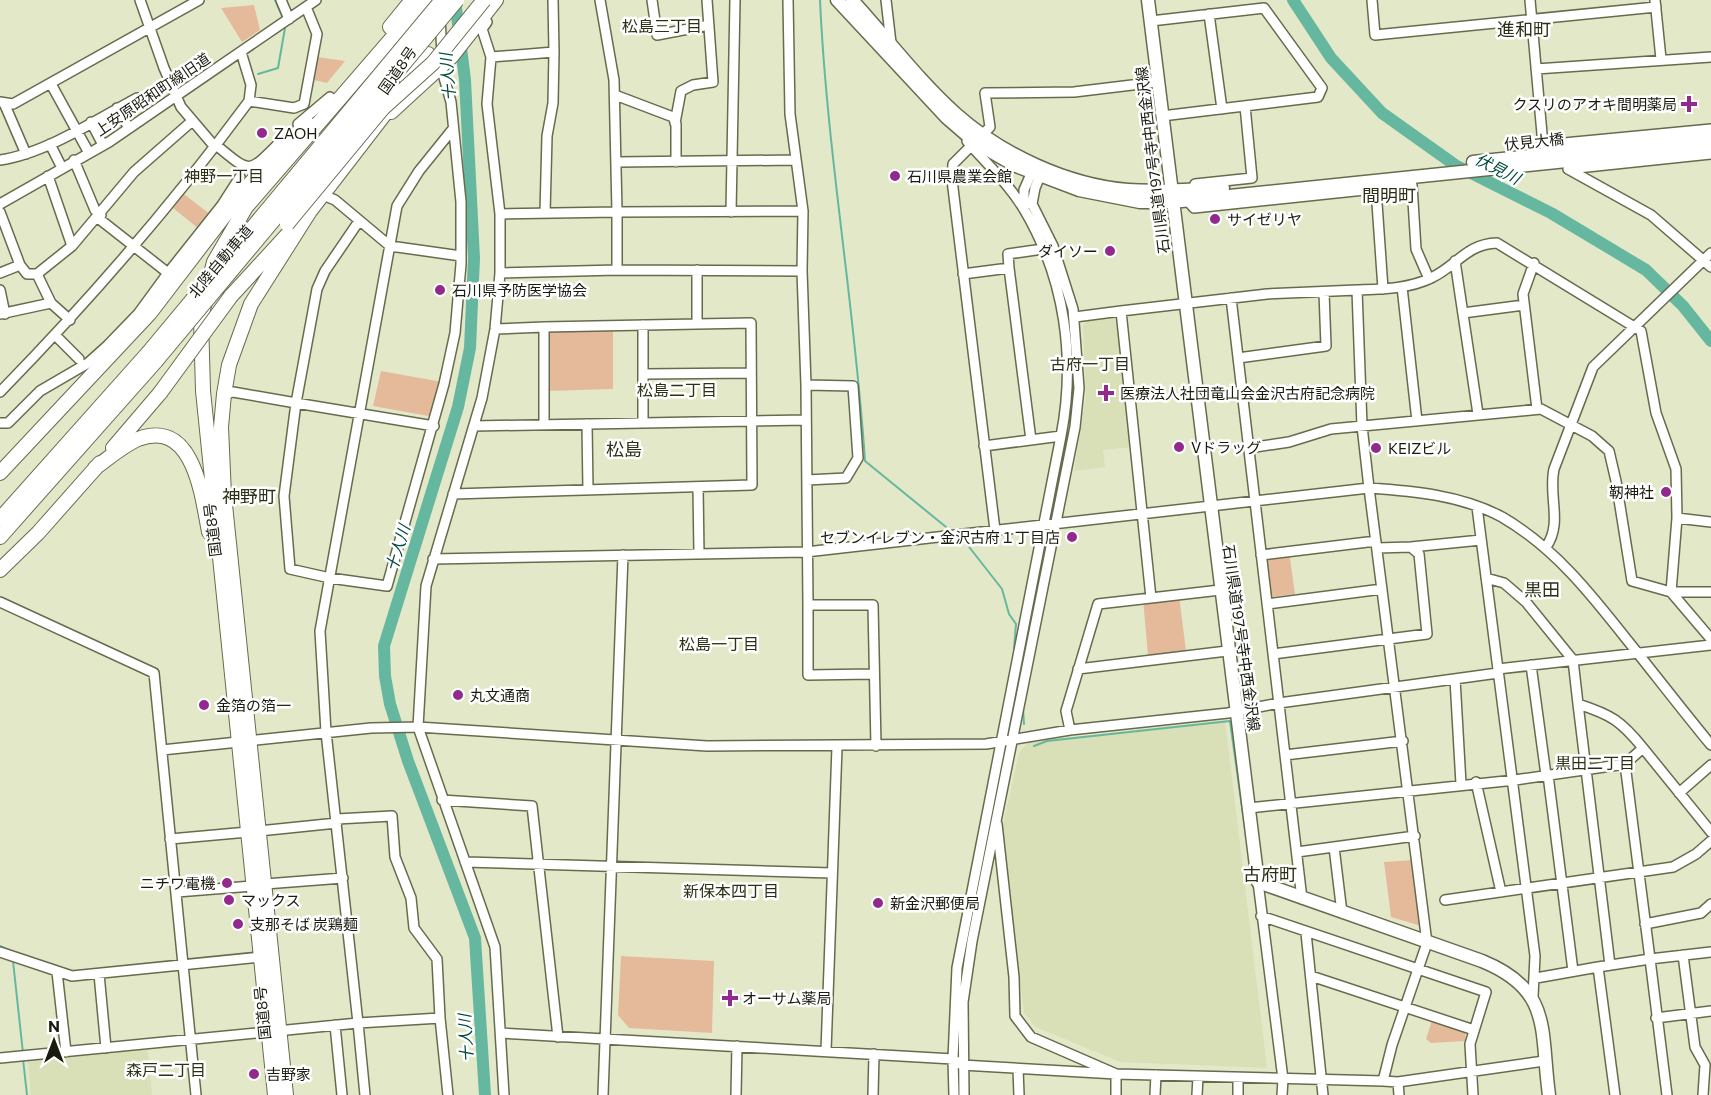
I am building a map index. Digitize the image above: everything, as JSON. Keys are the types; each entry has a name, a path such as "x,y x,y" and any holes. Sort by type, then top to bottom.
{"highway":[{"name":"北陸自動車道","path":"0,519 152,357 441,0"},
{"name":"北陸自動車道","path":"0,537 458,0"},
{"name":"国道8号","path":"275,1095 274,1031 245,741 224,495 221,427 229,365 251,304 310,211 383,119 428,54 474,0"},
{"path":"0,570 38,533 160,393 287,224 383,108 433,63 484,0"},
{"path":"383,119 476,30 495,0"},
{"path":"0,473 150,313 242,184 298,132 402,13 419,3"},
{"name":"国道8号","path":"245,741 225,622 202,391 201,319 214,262 246,207 419,3"},
{"path":"246,207 298,132"},
{"path":"231,296 310,211"},
{"path":"95,468 128,444 149,436 168,439 184,450 195,470 199,486 225,622"},
{"name":"国道8号","path":"259,885 260,957 286,1095"}],"main road":[{"path":"837,0 946,117 977,142 1038,170 1109,197 1172,197 1289,185"},
{"path":"852,0 954,112 977,142"},
{"name":"石川県道197号寺中西金沢線","path":"1148,0 1209,507 1258,882"},
{"name":"伏見大橋","path":"1289,185 1711,137"},
{"name":"伏見大橋","path":"1289,185 1711,146"},
{"path":"1258,882 1512,975 1533,996 1540,1016 1549,1095"}],"street":[{"path":"0,423 8,423 40,391 88,363 138,314 168,273 246,178 242,169 191,122 175,96 140,0"},
{"path":"2,102 13,104 199,0"},
{"path":"281,0 289,19"},
{"name":"上安原昭和町線旧道","path":"0,204 103,145 316,0"},
{"path":"359,221 325,271 317,289 296,403 284,496 290,569 330,578 387,586 434,426 455,333 461,256 461,202 452,130 441,0"},
{"path":"503,0 476,30 491,57 487,104 500,214 500,273 495,329 482,398 426,586 418,727 495,947 504,1095"},
{"path":"545,213 547,136 553,104 553,0"},
{"path":"600,0 615,95 618,162 617,270"},
{"path":"652,0 657,35 709,25"},
{"path":"676,162 675,123 681,91 693,85 713,82 707,0"},
{"path":"731,212 735,0"},
{"path":"788,0 790,114 803,211 808,675 873,674"},
{"path":"886,0 891,43"},
{"path":"1372,0 1375,35 1532,20 1655,4 1661,59"},
{"path":"1530,0 1543,145 1711,129"},
{"path":"249,101 294,108 304,104 317,34 306,7"},
{"path":"1150,21 1264,8 1322,88 1318,97 1161,116"},
{"path":"1209,15 1222,109"},
{"path":"0,392 70,320 133,248 249,101 251,85 241,52"},
{"path":"491,57 554,52"},
{"path":"1536,69 1711,57"},
{"path":"995,530 952,180 953,164 990,127 985,93 1074,92 1157,82"},
{"path":"51,84 89,153"},
{"path":"615,95 673,117 675,123"},
{"path":"215,146 240,164 255,167 330,97"},
{"path":"0,160 26,154 50,144 137,98"},
{"path":"2,102 26,154"},
{"path":"1245,106 1252,178 1190,185 1186,196 1194,208 1412,185 1416,249 1429,279"},
{"path":"117,108 129,128"},
{"path":"91,122 103,145"},
{"path":"0,212 20,265 27,274 37,274 72,246 100,216 134,172 191,122"},
{"path":"365,1095 326,732 320,631 398,206 419,171 452,130"},
{"path":"954,1095 952,1059 957,968 1062,436 1069,385 1063,314 1055,281 1043,249 1024,210 977,142"},
{"path":"50,144 62,168"},
{"path":"1546,548 1554,533 1556,517 1551,485 1570,424 1593,367 1694,270 1709,260 1651,215 1568,169 1711,154"},
{"path":"75,160 95,210 133,248 168,273"},
{"path":"618,162 796,160"},
{"path":"1024,210 1024,190 1038,170"},
{"path":"964,1095 963,1002 996,813 1075,427 1079,388 1075,317 1059,264 1032,204 1038,170"},
{"path":"48,176 72,246"},
{"path":"1376,189 1383,290"},
{"path":"323,195 335,200 390,246 461,256"},
{"path":"500,214 803,211"},
{"path":"1075,317 1231,298 1402,287 1429,279 1482,243 1497,243 1534,263 1641,331 1656,413 1676,468 1677,518 1671,592 1711,639"},
{"path":"1031,440 1008,254 1043,249"},
{"path":"1455,261 1478,414"},
{"path":"1534,263 1525,284 1524,304 1537,409"},
{"path":"0,273 20,265"},
{"path":"963,274 1009,268"},
{"path":"500,273 617,270 802,271"},
{"path":"697,270 697,324"},
{"path":"37,274 51,303 70,320"},
{"path":"1402,287 1417,422"},
{"path":"0,290 2,314 51,303"},
{"path":"1357,290 1362,426 1427,943 1392,1046 1383,1081"},
{"path":"1238,358 1326,346 1324,292"},
{"path":"1231,298 1302,899"},
{"path":"1463,313 1524,304"},
{"path":"1122,311 1151,598"},
{"path":"453,494 752,485 751,323 495,329"},
{"path":"643,325 643,423"},
{"path":"544,327 544,424"},
{"path":"55,335 79,358"},
{"path":"643,374 751,373"},
{"path":"806,385 853,386 858,459 846,478 807,480"},
{"path":"224,394 233,392 434,426"},
{"path":"1248,448 1288,442 1331,429 1537,409 1601,442 1609,451 1617,481 1632,581 1671,592 1711,592"},
{"path":"474,426 806,420"},
{"path":"587,424 588,490"},
{"path":"984,446 1062,436"},
{"path":"698,487 699,554"},
{"path":"433,559 806,552 1369,488 1420,491 1476,507 1501,517 1546,548 1592,595 1711,745"},
{"path":"1476,507 1526,888 1536,978 1533,996"},
{"path":"1677,518 1711,522"},
{"path":"1261,555 1377,545 1411,547 1481,540"},
{"path":"1273,654 1427,634 1419,554 1411,547"},
{"path":"603,1095 618,741 623,555"},
{"path":"1486,578 1504,583 1526,602 1573,660 1610,965"},
{"path":"1267,604 1382,589"},
{"path":"1070,730 1066,711 1098,604 1220,590"},
{"path":"0,602 154,674 196,1095"},
{"path":"808,605 873,604 876,746"},
{"path":"162,750 326,732 418,727 706,746 837,747 1001,742 1012,738 1070,730 1236,711 1455,679 1532,665 1711,645"},
{"path":"1078,669 1227,651"},
{"path":"1532,665 1573,971"},
{"path":"1455,679 1461,784"},
{"path":"1578,704 1603,712 1623,723 1711,832"},
{"path":"1285,755 1403,741"},
{"path":"826,1051 837,747"},
{"path":"1249,808 1547,775 1625,764 1644,748"},
{"path":"1625,764 1667,1095"},
{"path":"1679,793 1711,765"},
{"path":"1476,782 1501,892"},
{"path":"442,800 532,806 558,1036"},
{"path":"996,813 1014,977 1015,1016 1031,1037 1116,1074"},
{"path":"170,839 392,816 395,857 411,898 414,928 437,959 448,1095"},
{"path":"1297,852 1415,836"},
{"path":"1445,900 1673,867 1691,857 1711,841"},
{"path":"1334,847 1342,913"},
{"path":"465,862 832,873"},
{"path":"177,892 343,878"},
{"path":"1258,882 1282,1095"},
{"path":"1645,924 1701,913 1711,904"},
{"path":"1261,916 1486,992 1470,1044 1473,1095"},
{"path":"1306,933 1324,1080 1323,1095"},
{"path":"0,952 72,976 260,957"},
{"path":"1536,978 1650,959 1711,952"},
{"path":"1683,955 1695,1047 1705,1065 1703,1095"},
{"path":"1598,967 1615,1095"},
{"path":"57,972 66,1052"},
{"path":"99,974 106,1048"},
{"path":"1311,976 1474,1030"},
{"path":"1656,1018 1711,1011"},
{"path":"0,1058 335,1025 440,1018"},
{"path":"335,1025 342,1095"},
{"path":"501,1034 874,1053 952,1059 962,1065 1018,1069 1198,1077 1398,1082 1544,1060"},
{"path":"736,1095 737,1046"},
{"path":"873,1095 874,1053"},
{"path":"1018,1069 1019,1095"},
{"path":"1116,1074 1116,1095"},
{"path":"1155,1075 1155,1095"},
{"path":"1197,1095 1198,1077"},
{"path":"1238,1078 1238,1095"},
{"path":"1398,1082 1399,1095"}],"shaded area":[{"path":"254,5 260,30 242,42 221,8"},
{"path":"318,57 345,61 327,83 314,80"},
{"path":"184,194 211,215 199,229 173,208"},
{"name":"医療法人社団竜山会金沢古府記念病院","path":"1116,316 1119,318 1132,447 1103,450 1105,467 1074,471 1086,395 1083,326 1088,319"},
{"path":"548,330 613,330 613,389 549,391"},
{"path":"381,371 442,382 434,417 373,406"},
{"path":"1289,551 1295,594 1269,597 1264,554"},
{"path":"1179,595 1186,651 1148,656 1143,599"},
{"path":"1225,720 1267,1068 1120,1062 1036,1027 1024,1013 1002,829 1019,753 1028,742"},
{"path":"1414,860 1421,926 1391,917 1384,862"},
{"path":"621,956 714,961 712,1033 629,1028 618,1015"},
{"path":"1432,1020 1466,1025 1465,1041 1431,1043 1426,1039"},
{"path":"148,1050 152,1095 31,1095 28,1061"}],"waterway":[{"path":"275,0 282,16"},
{"name":"十人川","path":"455,0 465,80 474,258 470,348 458,407 384,646 385,676 390,704 408,761 475,938 485,1095"},
{"path":"820,0 829,115 855,346 865,461 946,527"},
{"name":"伏見川","path":"1293,0 1331,58 1382,113 1455,165 1551,213 1646,270 1683,306 1711,341"},
{"path":"258,74 278,68 285,28"},
{"path":"966,543 1002,589 1009,614 1016,624 1014,649"},
{"path":"1023,709 1024,724"},
{"path":"1034,746 1047,741 1230,721 1246,836"},
{"path":"0,946 12,952"},
{"path":"13,961 23,1053"},
{"path":"23,1059 27,1095"}],"place":[{"name":"クスリのアオキ間明薬局","path":"1689,104"},
{"name":"ZAOH","path":"262,133"},
{"name":"石川県農業会館","path":"895,176"},
{"name":"サイゼリヤ","path":"1215,219"},
{"name":"ダイソー","path":"1110,251"},
{"name":"石川県予防医学協会","path":"440,290"},
{"name":"医療法人社団竜山会金沢古府記念病院","path":"1106,393"},
{"name":"Vドラッグ","path":"1179,447"},
{"name":"KEIZビル","path":"1376,448"},
{"name":"靭神社","path":"1666,492"},
{"name":"セブンイレブン・金沢古府１丁目店","path":"1072,537"},
{"name":"丸文通商","path":"458,695"},
{"name":"金箔の箔一","path":"204,705"},
{"name":"ニチワ電機","path":"227,883"},
{"name":"マックス","path":"229,900"},
{"name":"新金沢郵便局","path":"878,903"},
{"name":"支那そば 炭鶏麺","path":"238,924"},
{"name":"オーサム薬局","path":"730,998"},
{"name":"吉野家","path":"254,1074"}],"district":[{"name":"松島三丁目","path":"662,25"},
{"name":"進和町","path":"1524,29"},
{"name":"神野一丁目","path":"224,175"},
{"name":"間明町","path":"1389,195"},
{"name":"古府一丁目","path":"1090,363"},
{"name":"松島二丁目","path":"677,389"},
{"name":"松島","path":"624,449"},
{"name":"神野町","path":"249,496"},
{"name":"黒田","path":"1542,589"},
{"name":"松島一丁目","path":"719,643"},
{"name":"黒田二丁目","path":"1595,762"},
{"name":"古府町","path":"1270,874"},
{"name":"新保本四丁目","path":"731,890"},
{"name":"森戸二丁目","path":"166,1069"}]}
